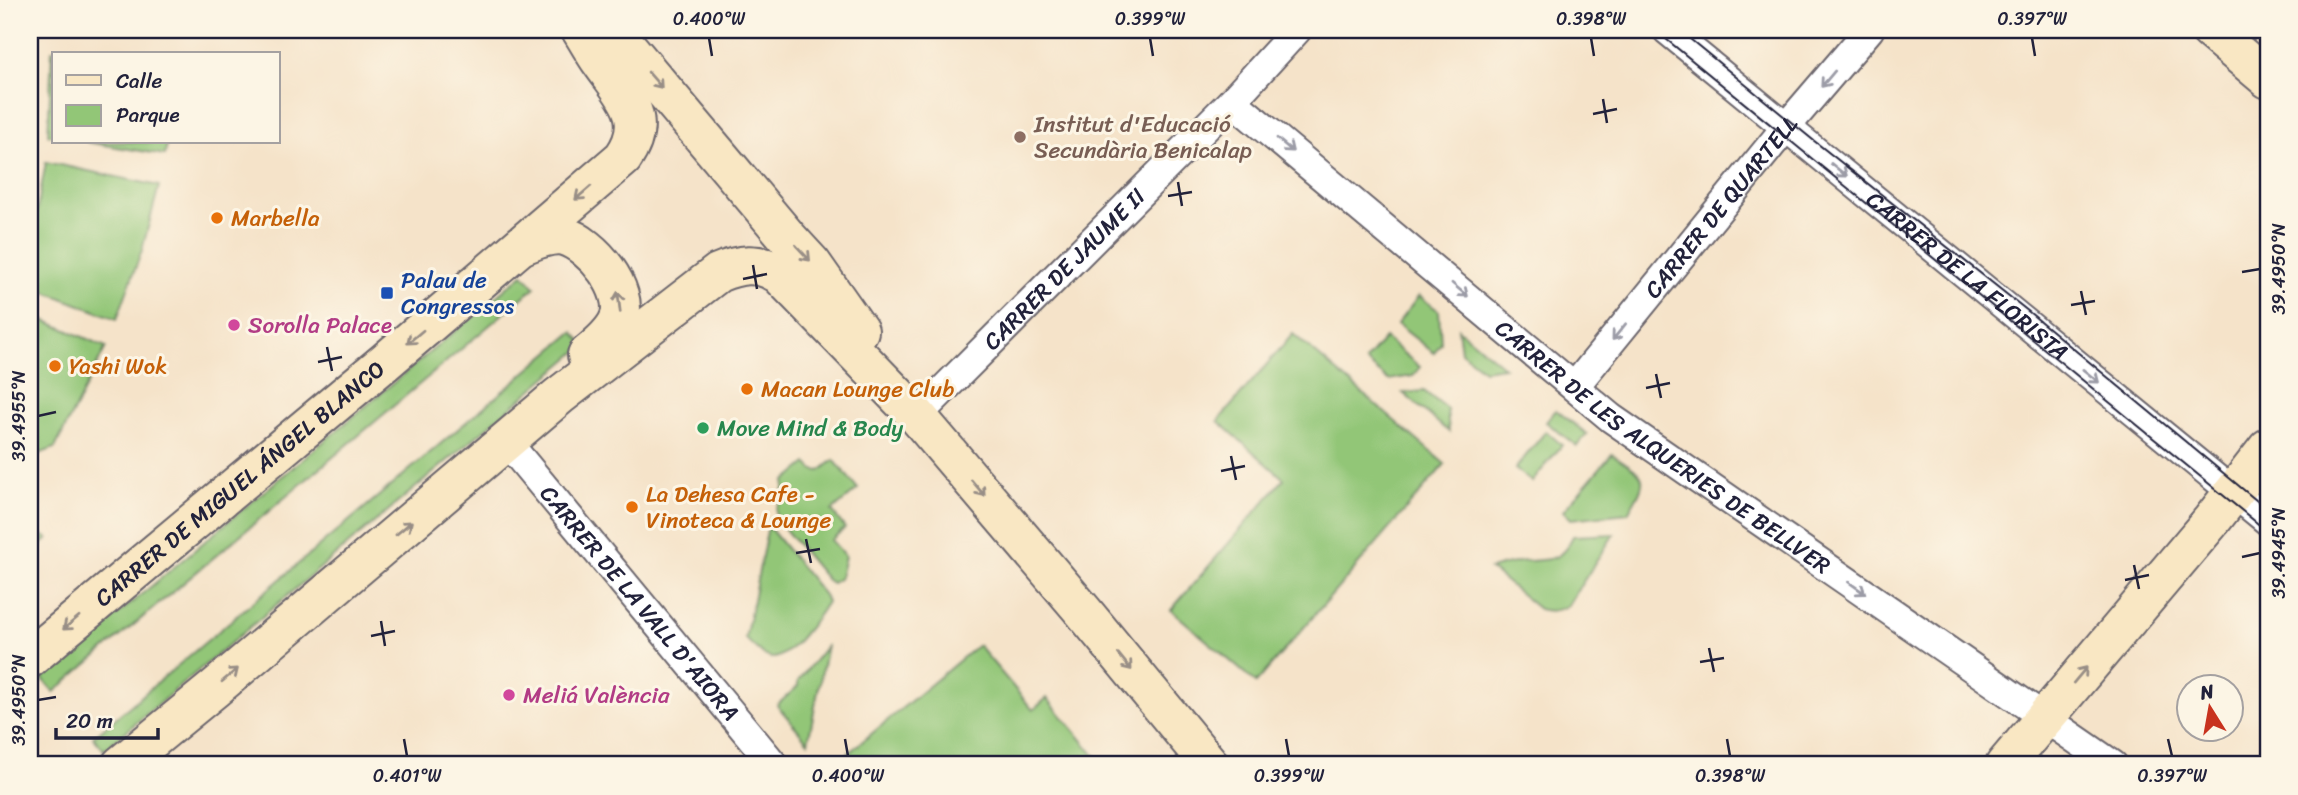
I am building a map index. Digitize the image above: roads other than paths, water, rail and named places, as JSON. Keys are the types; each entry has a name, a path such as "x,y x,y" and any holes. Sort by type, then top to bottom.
{"street":[{"name":"CARRER DE MIGUEL ÁNGEL BLANCO","path":"30,658 623,158 631,146 635,131 630,102 581,30"},
{"path":"610,30 624,43 812,264 918,416"},
{"name":"CARRER DE JAUME II","path":"918,416 1232,101 1297,30"},
{"name":"CARRER DE LA FLORISTA","path":"1667,30 2268,521"},
{"name":"CARRER DE QUARTELL","path":"1575,386 1786,127 1869,30"},
{"path":"2210,30 2268,79"},
{"name":"CARRER DE LES ALQUERIES DE BELLVER","path":"1232,101 1611,418 2113,765"},
{"path":"523,245 546,236 563,236 580,243 591,252 615,282 622,306 619,321 611,332 569,371 559,396"},
{"path":"121,765 559,396 718,273 733,266 752,265 768,267 779,274 918,416 1210,765"},
{"name":"CARRER DE LA VALL D'AIORA","path":"506,441 774,765"},
{"path":"2006,765 2212,520 2268,448"}],"tram line":[{"path":"1655,30 2268,532"},
{"path":"1679,30 2029,312 2268,510"}],"place":[{"name":"Institut d'Educació Secundària Benicalap","path":"1020,137"},
{"name":"Marbella","path":"217,218"},
{"name":"Palau de Congressos","path":"387,293"},
{"name":"Sorolla Palace","path":"234,325"},
{"name":"Yashi Wok","path":"55,366"},
{"name":"Macan Lounge Club","path":"747,389"},
{"name":"Move Mind & Body","path":"703,428"},
{"name":"La Dehesa Cafe - Vinoteca & Lounge","path":"632,507"},
{"name":"Meliá València","path":"509,695"}]}
